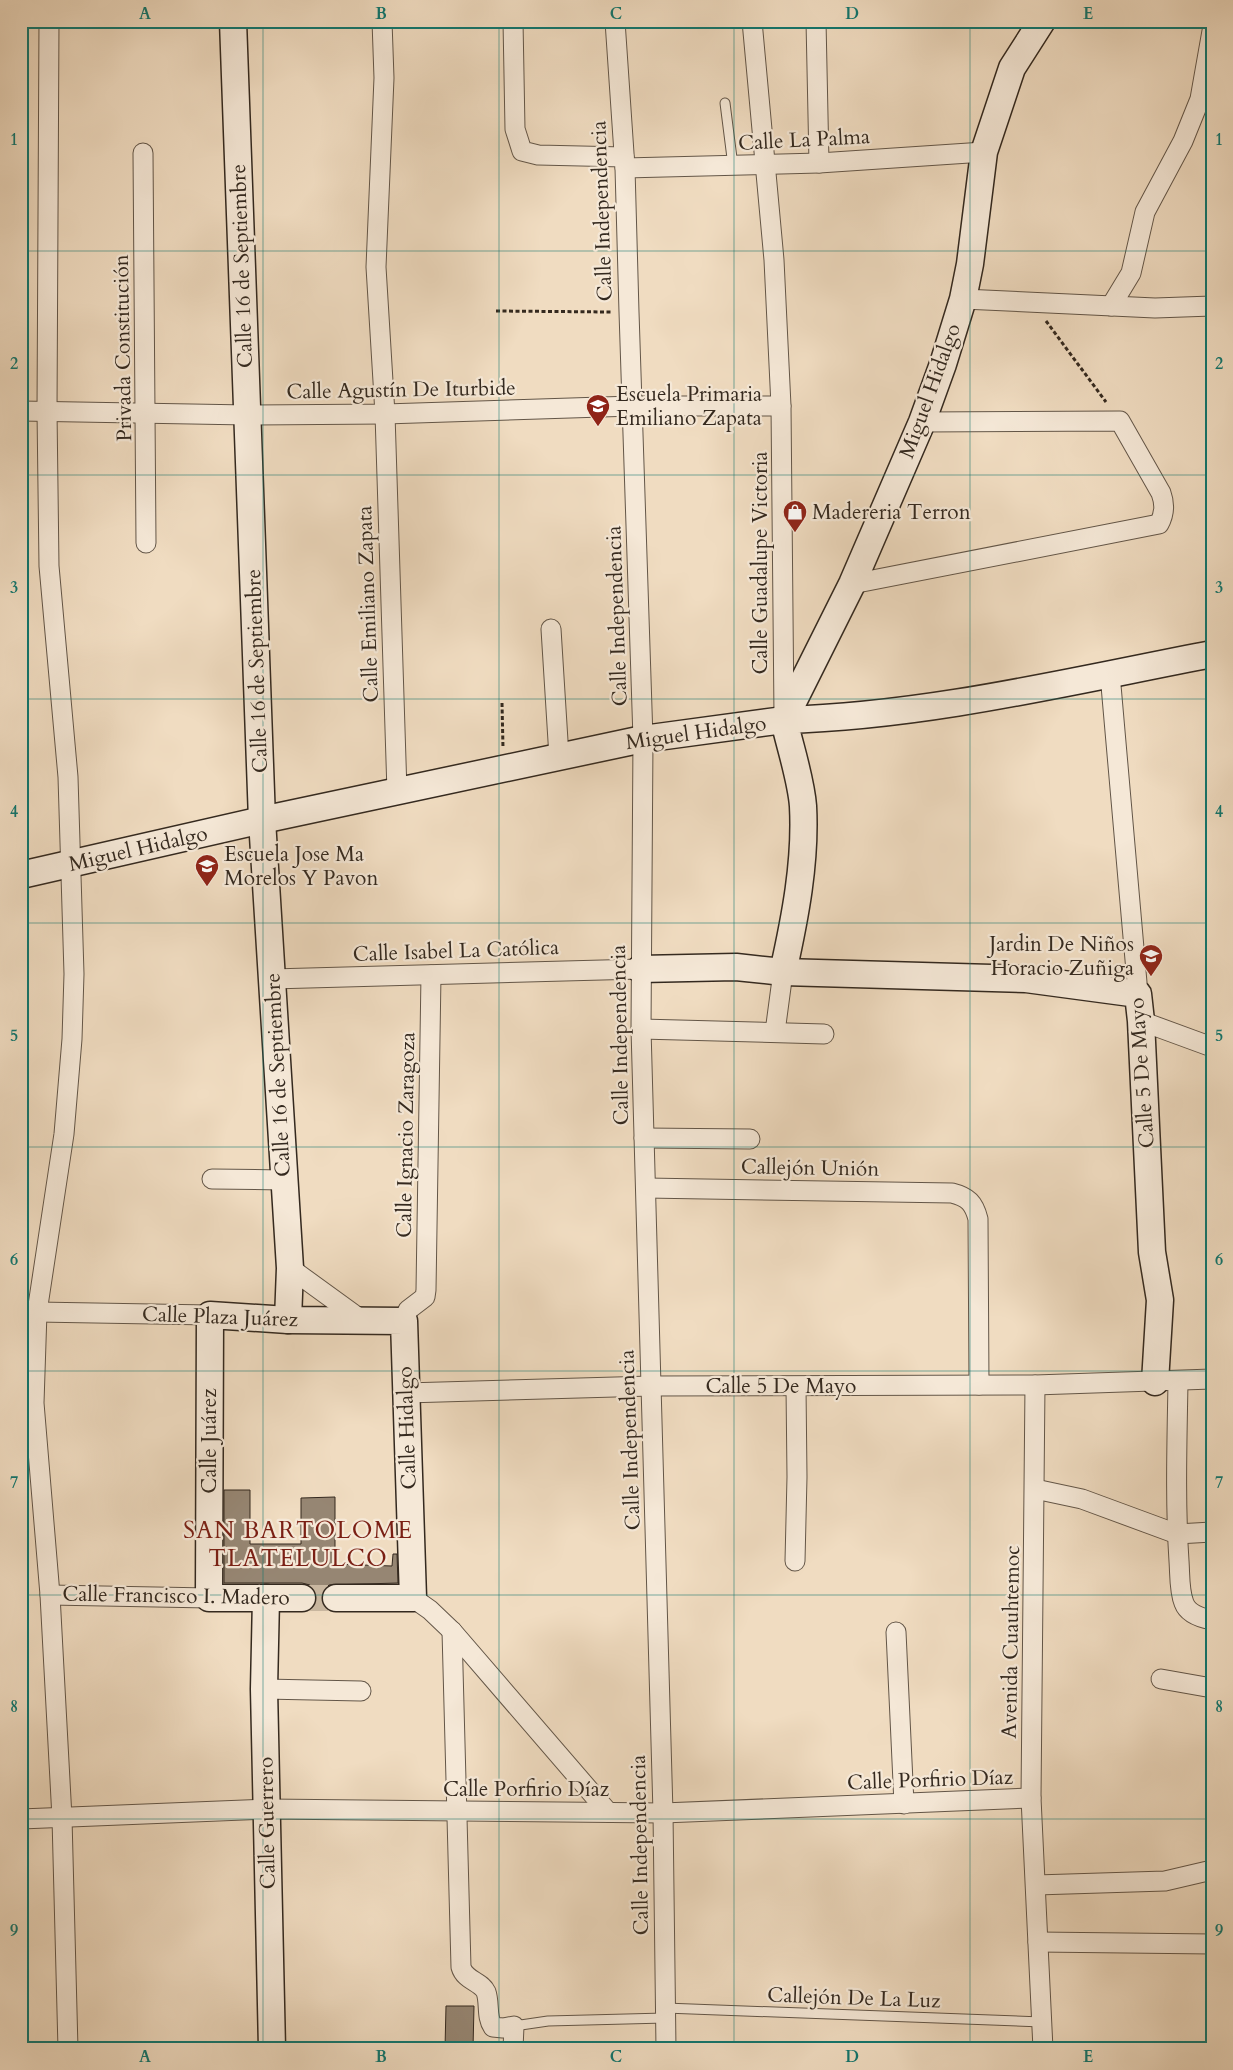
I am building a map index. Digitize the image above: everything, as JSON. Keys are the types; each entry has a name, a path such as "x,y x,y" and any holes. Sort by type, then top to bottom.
{"street":[{"path":"49,21 47,411 49,566 68,777 74,974 69,1081 64,1134 37,1312 27,1404 50,1594 62,1818 68,2049"},
{"name":"Calle 16 de Septiembre","path":"233,21 262,820 290,1268 288,1320"},
{"name":"Calle Emiliano Zapata","path":"382,21 384,78 376,267 385,414 396,792"},
{"name":"Calle La Palma","path":"513,21 515,129 522,151 538,155 625,163 733,166 819,163 984,152"},
{"name":"Calle Independencia","path":"615,21 625,163 643,739 641,1029 663,1813 666,2049"},
{"name":"Calle Guadalupe Victoria","path":"752,21 774,260 781,406 784,720"},
{"path":"816,21 819,163"},
{"name":"Miguel Hidalgo","path":"21,875 262,820 643,739 784,720 852,584 922,422 963,299 970,264 984,152 1012,68 1042,21"},
{"path":"1111,306 1131,273 1145,212 1183,141 1200,99 1212,32"},
{"name":"Privada Constitución","path":"143,153 147,414 146,543"},
{"path":"963,299 1155,308 1212,306"},
{"name":"Calle Agustín De Iturbide","path":"21,411 248,415 385,414 633,406 781,406"},
{"path":"852,584 1159,524 1164,515 1164,502 1161,492 1120,421 922,422"},
{"path":"551,629 559,757"},
{"path":"775,1032 783,972 798,905 803,841 803,804 784,720 840,718 921,709 1212,654"},
{"name":"Calle 5 De Mayo","path":"1110,674 1141,1022 1152,1252 1160,1300 1166,1382"},
{"path":"640,969 736,967 783,972 1026,979 1138,994"},
{"name":"Calle Isabel La Católica","path":"272,979 640,969"},
{"name":"Calle Ignacio Zaragoza","path":"404,1321 408,1310 425,1297 431,975"},
{"path":"1141,1022 1212,1047"},
{"path":"641,1029 824,1034"},
{"path":"644,1138 750,1139"},
{"path":"212,1179 283,1180"},
{"name":"Callejón Unión","path":"646,1188 952,1193 964,1196 971,1201 978,1219 979,1385"},
{"path":"290,1268 363,1321"},
{"name":"Calle Plaza Juárez","path":"37,1312 210,1314 288,1320 404,1321"},
{"name":"Calle Juárez","path":"209,1598 210,1314"},
{"name":"Calle Hidalgo","path":"404,1321 413,1598"},
{"name":"Calle 5 De Mayo","path":"406,1393 651,1386 1035,1385 1212,1379"},
{"path":"1166,1382 1183,1602 1191,1612 1201,1618 1212,1620"},
{"name":"Avenida Cuauhtemoc","path":"1035,1385 1031,1798 1043,2049"},
{"path":"794,1561 798,1477 796,1387"},
{"path":"1035,1490 1082,1498 1177,1534 1212,1532"},
{"name":"Calle Francisco I. Madero","path":"50,1594 302,1598"},
{"name":"Calle Guerrero","path":"266,1598 264,1689 272,2049"},
{"path":"336,1598 413,1598 430,1610 452,1631 608,1812"},
{"path":"452,1631 455,1812 461,1967 465,1975 483,1987 493,2027 514,2026 513,2049"},
{"path":"896,1632 904,1804"},
{"path":"1162,1679 1212,1688"},
{"path":"264,1689 361,1691"},
{"name":"Calle Porfirio Díaz","path":"21,1819 267,1808 455,1812 663,1813 1031,1798"},
{"path":"1036,1885 1165,1881 1212,1870"},
{"path":"1038,1942 1212,1944"}],"lane":[{"path":"725,103 733,166"},
{"name":"Callejón De La Luz","path":"514,2026 548,2021 665,2013 1042,2022"}],"path":[{"path":"1032,302 1120,421"},
{"path":"496,311 629,312"},
{"path":"502,703 504,768"}],"building":[{"path":"224,1490 250,1490 250,1544 301,1544 301,1498 335,1497 335,1564 392,1566 393,1554 397,1554 398,1583 329,1585 323,1591 321,1598 323,1605 315,1605 317,1598 315,1591 310,1585 302,1583 224,1583"},
{"path":"446,2006 474,2006 473,2049 445,2049"}],"tunnel":[{"path":"302,1598 336,1598"}],"place":[{"name":"Escuela Primaria Emiliano Zapata","path":"598,427"},
{"name":"Madereria Terron","path":"795,533"},
{"name":"Escuela Jose Ma Morelos Y Pavon","path":"207,887"},
{"name":"Jardin De Niños Horacio Zuñiga","path":"1151,977"}],"district":[{"name":"SAN BARTOLOME TLATELULCO","path":"298,1544"}]}
